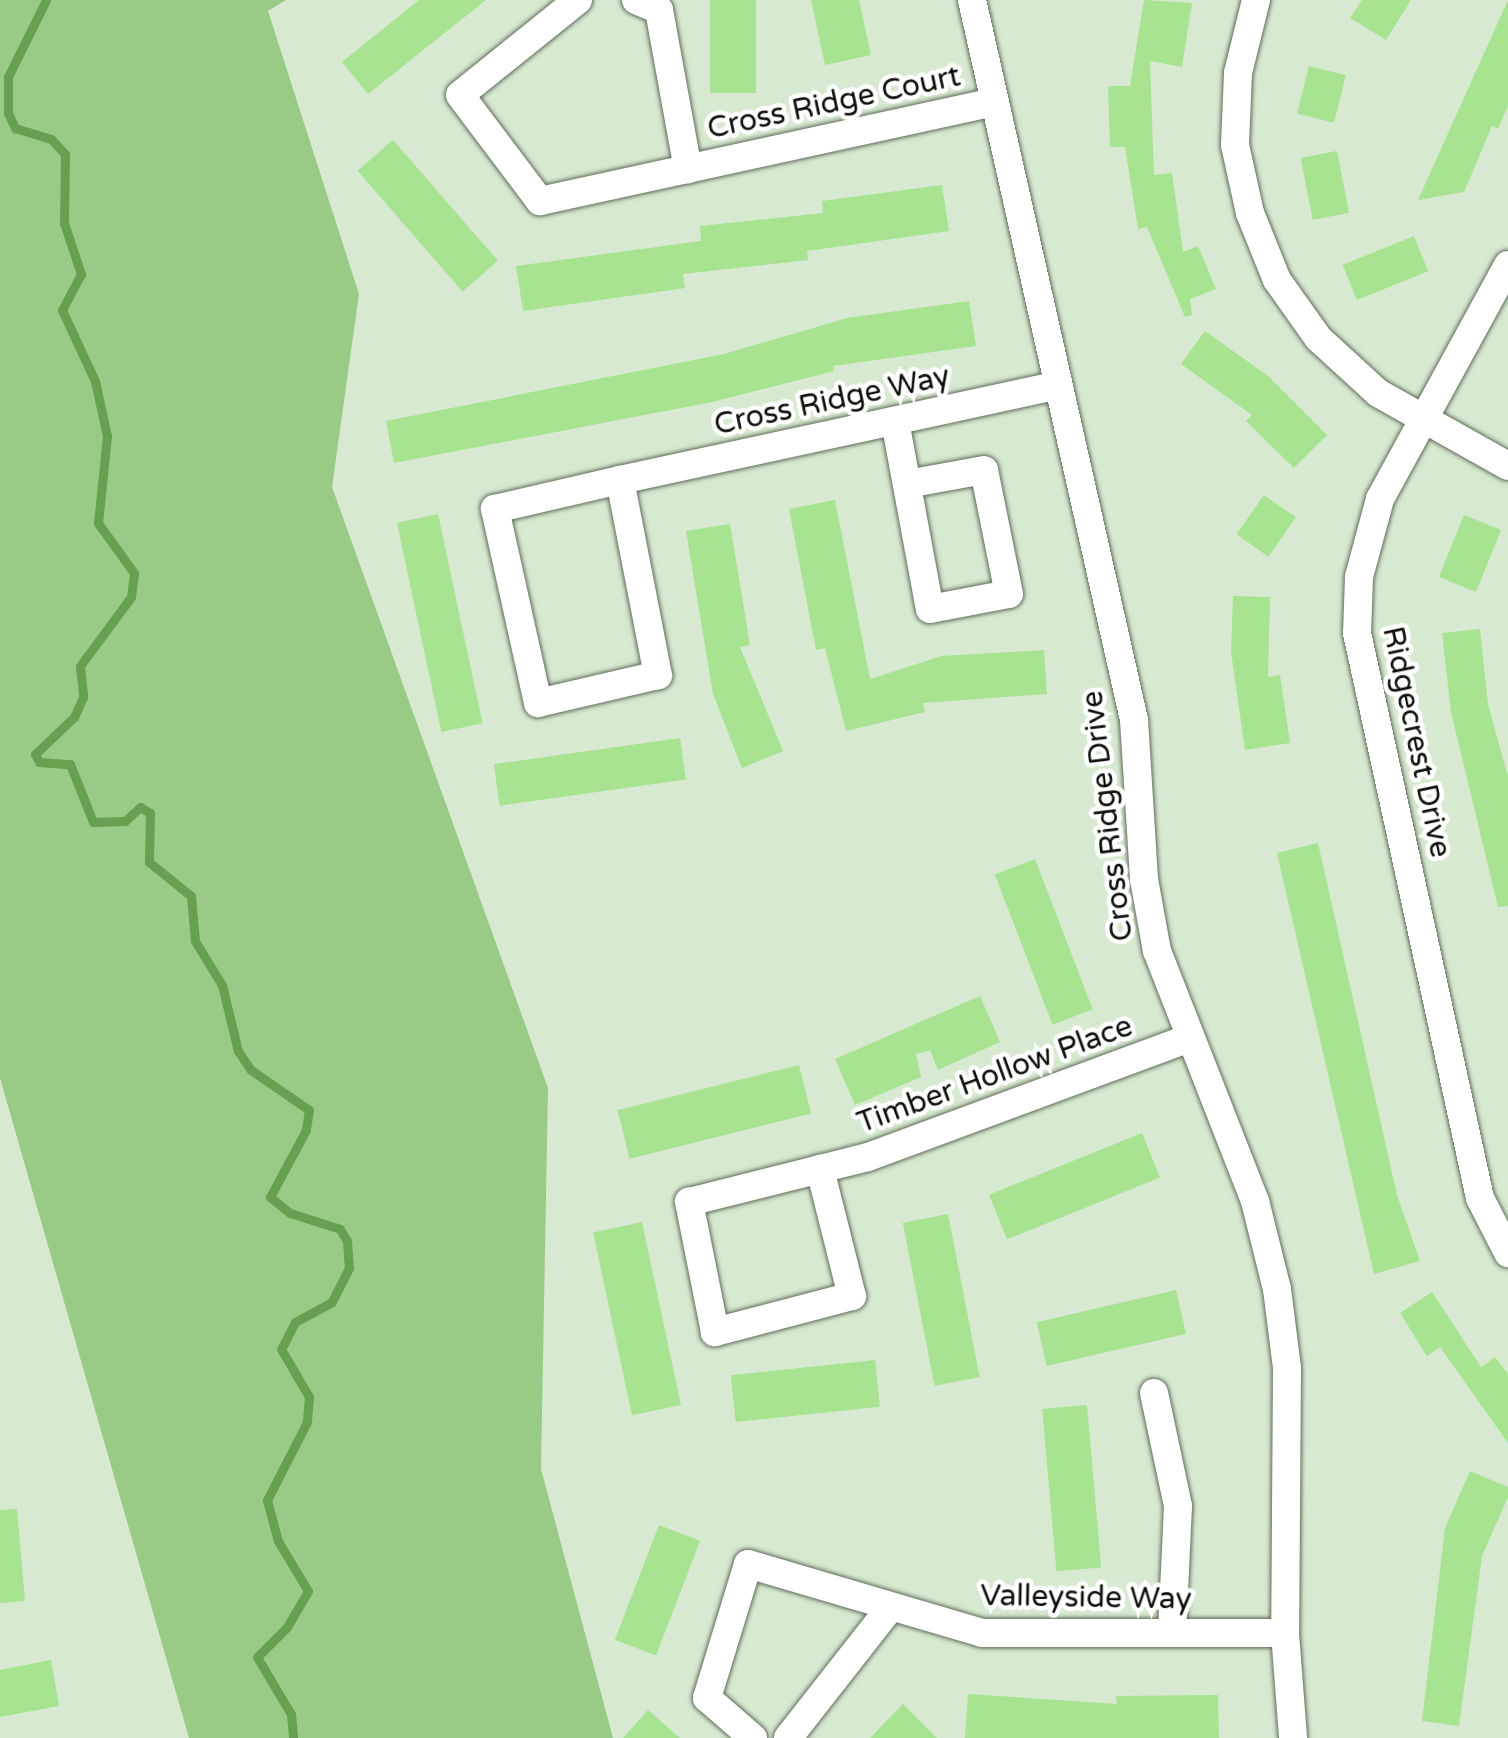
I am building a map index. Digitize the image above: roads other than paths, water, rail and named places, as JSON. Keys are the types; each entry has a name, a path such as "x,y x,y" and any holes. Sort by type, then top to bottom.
{"street":[{"name":"Cross Ridge Court","path":"578,0 460,94 540,200 994,102"},
{"name":"Cross Ridge Court","path":"636,0 659,10 688,168"},
{"name":"Cross Ridge Drive","path":"972,0 1134,720 1144,880 1157,951 1255,1202 1277,1288 1287,1368 1285,1633 1293,1738"},
{"path":"1256,0 1238,73 1235,145 1250,213 1277,280 1318,338 1378,393 1508,466"},
{"name":"Ridgecrest Drive","path":"1508,264 1420,419 1380,499 1359,576 1357,633 1480,1198 1508,1253"},
{"name":"Cross Ridge Way","path":"620,480 658,675 538,703 495,508 620,480 1056,386"},
{"path":"895,421 930,608 1009,594 984,470 907,484"},
{"name":"Timber Hollow Place","path":"820,1169 852,1296 715,1332 689,1202 820,1169 868,1158 1190,1038"},
{"path":"1154,1393 1178,1506 1172,1632"},
{"name":"Valleyside Way","path":"753,1738 706,1698 748,1564 889,1609 982,1633 1285,1633"},
{"path":"788,1738 889,1609"}],"waterway":[{"path":"46,0 8,77 8,113 15,128 51,139 65,154 64,223 81,274 62,310 95,381 107,436 98,523 134,573 131,597 80,666 83,697 74,717 35,754 39,762 70,764 93,822 125,821 140,807 150,813 149,862 191,896 195,941 222,985 238,1051 251,1070 309,1110 306,1130 270,1197 290,1213 340,1229 347,1241 349,1268 332,1302 295,1322 281,1349 309,1397 307,1422 267,1500 278,1541 308,1591 287,1627 257,1657 291,1714 293,1738"}]}
